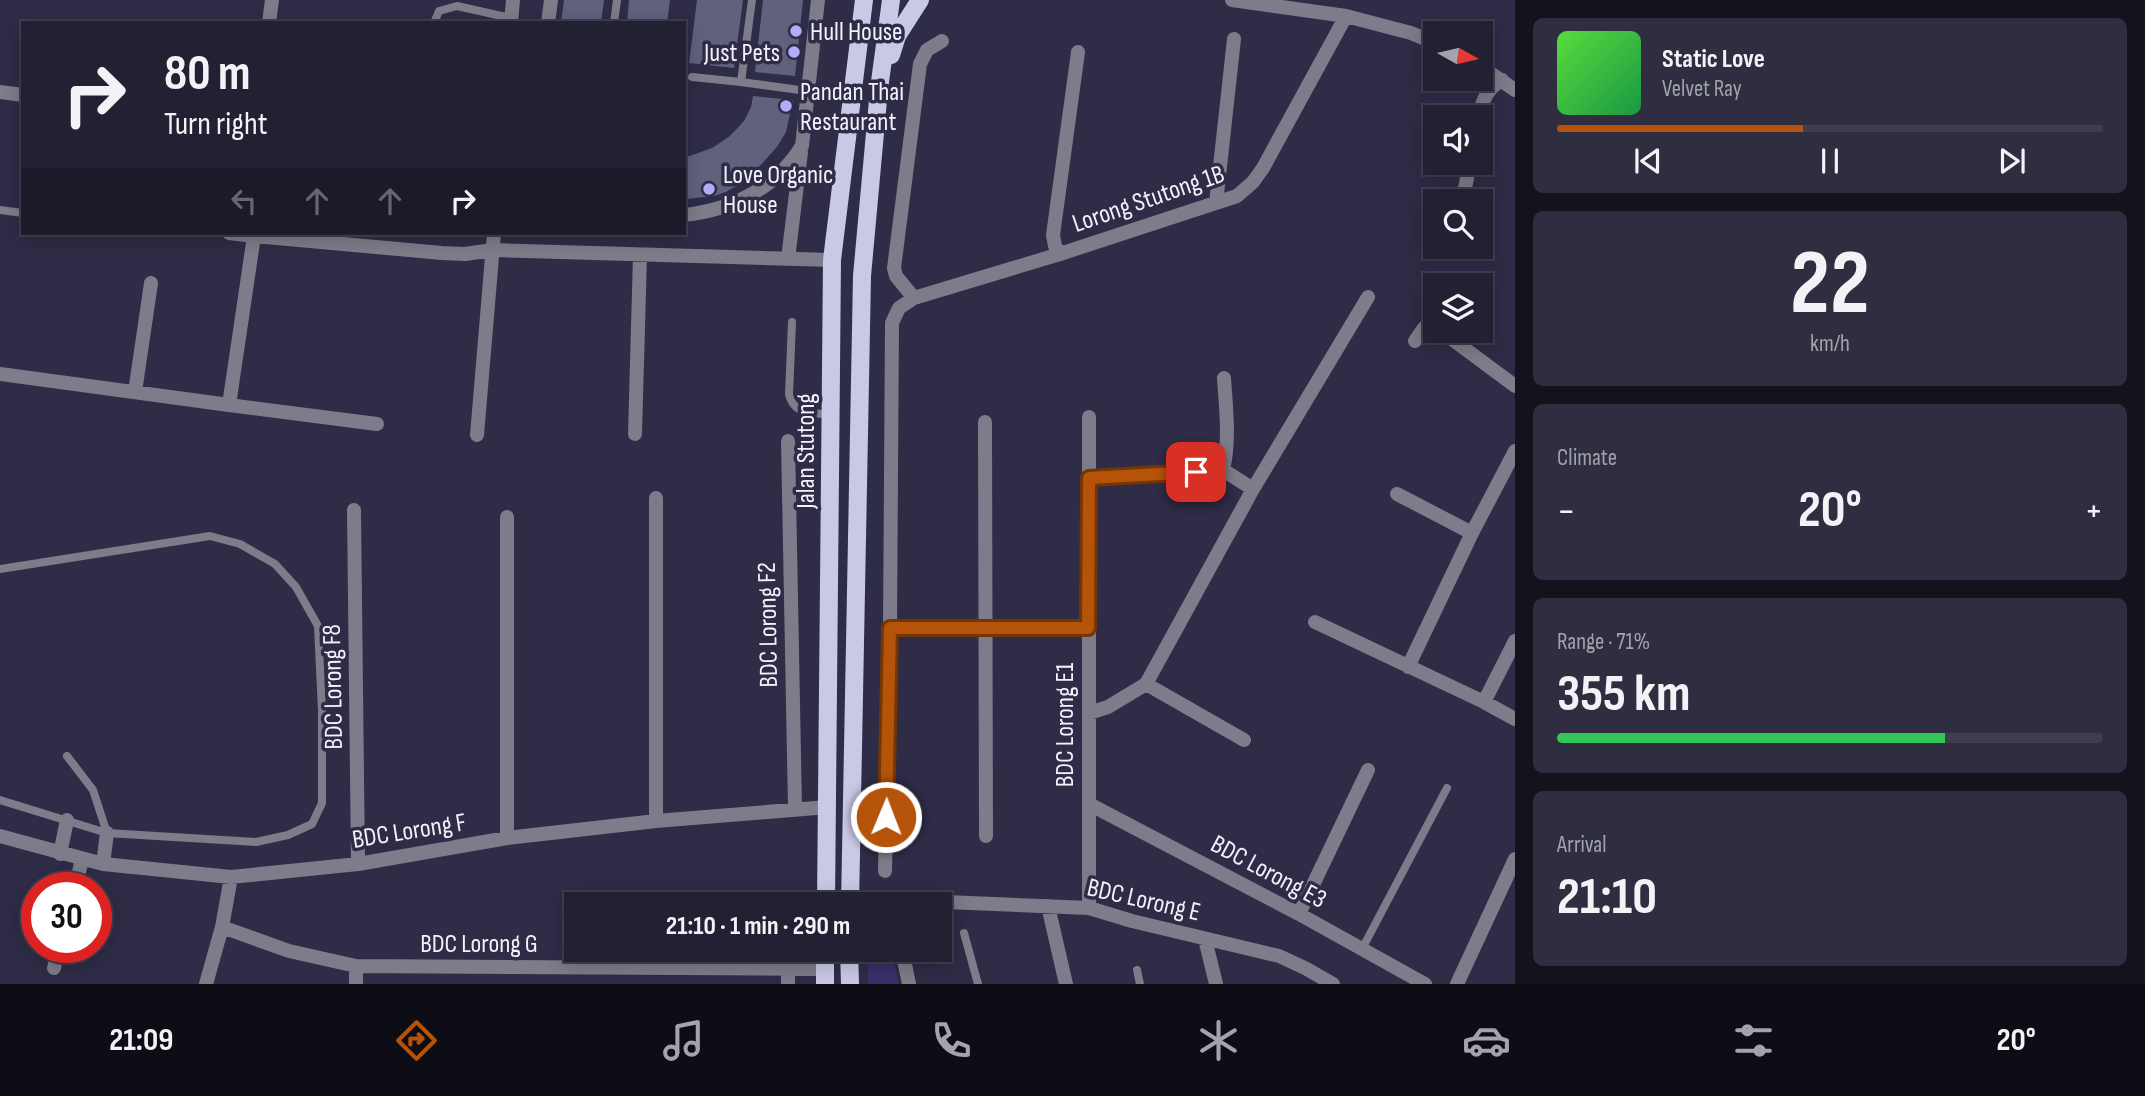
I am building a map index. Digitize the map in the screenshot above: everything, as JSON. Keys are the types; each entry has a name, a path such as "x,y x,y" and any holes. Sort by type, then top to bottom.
{"main road":[{"name":"Jalan Stutong","path":"826,892 832,260 846,151 856,125 860,99 867,0"},
{"name":"Jalan Stutong","path":"850,892 862,276 879,89 891,0"},
{"path":"879,89 897,36 920,0"},
{"path":"825,976 842,962"},
{"path":"849,962 850,984"}],"street":[{"path":"269,21 272,0"},
{"path":"511,20 513,0"},
{"path":"548,21 551,0"},
{"path":"788,259 818,0"},
{"path":"1232,0 1346,16 1423,38"},
{"name":"Lorong Stutong 1B","path":"914,298 1237,196 1253,182 1263,168 1346,16"},
{"path":"1216,203 1234,39"},
{"path":"885,872 892,323 899,308 914,298 896,276 894,268 920,64 927,50 942,41"},
{"path":"1060,254 1053,235 1078,52"},
{"path":"1493,74 1515,90"},
{"path":"1483,105 1486,95 1502,80"},
{"path":"0,92 21,95"},
{"path":"686,215 723,208 751,196 791,163 802,146"},
{"path":"246,235 465,254 492,250 832,260"},
{"path":"477,435 494,235"},
{"path":"229,405 254,236"},
{"path":"635,434 640,255"},
{"path":"135,392 151,283"},
{"path":"1089,713 1108,707 1146,684 1253,489 1368,298"},
{"path":"1415,341 1423,329"},
{"path":"1457,343 1515,386"},
{"path":"0,374 377,424"},
{"path":"1223,470 1227,434 1224,378"},
{"name":"BDC Lorong E1","path":"1089,417 1089,908"},
{"path":"985,422 986,836"},
{"name":"BDC Lorong F2","path":"788,442 795,808"},
{"path":"1408,667 1515,450"},
{"path":"1089,478 1223,470 1253,489"},
{"path":"1397,494 1472,533"},
{"path":"656,498 656,821"},
{"name":"BDC Lorong F8","path":"354,510 358,864"},
{"path":"507,517 507,838"},
{"path":"1315,622 1515,719"},
{"path":"890,628 1088,628"},
{"path":"1483,702 1515,641"},
{"path":"1146,684 1244,740"},
{"path":"1299,914 1368,770"},
{"name":"BDC Lorong E3","path":"1089,804 1299,914 1425,984"},
{"name":"BDC Lorong F","path":"0,836 103,864 231,877 358,864 507,838 656,821 828,807"},
{"path":"60,854 67,820"},
{"path":"103,864 107,833"},
{"path":"1457,984 1515,859"},
{"path":"79,872 82,860"},
{"path":"206,984 222,928 231,877"},
{"name":"BDC Lorong E","path":"952,904 1089,908 1279,957 1333,984"},
{"path":"1048,906 1066,984"},
{"name":"BDC Lorong G","path":"222,928 289,951 356,966 788,968 825,976"},
{"path":"1205,939 1216,984"},
{"path":"904,962 909,984"},
{"path":"54,968 55,963"},
{"path":"356,966 356,984"},
{"path":"503,968 503,984"},
{"path":"650,968 650,984"},
{"path":"788,968 788,984"}],"lane":[{"path":"614,21 617,0"},
{"path":"741,82 751,0"},
{"path":"435,21 439,11 457,6 511,20"},
{"path":"692,77 807,91"},
{"path":"0,210 21,213"},
{"path":"792,322 789,394 791,404 797,410 831,415"},
{"path":"0,569 210,536 240,544 275,564 296,587 318,626 322,803 312,824 289,835 256,842 107,833 0,800"},
{"path":"67,756 93,790 107,833"},
{"path":"1362,949 1447,788"},
{"path":"964,933 978,984"},
{"path":"1137,970 1140,984"}],"shaded area":[{"path":"868,962 894,962 899,984 868,984"}],"building":[{"path":"564,0 604,0 601,21 561,21"},
{"path":"629,0 670,0 667,21 627,21"},
{"path":"697,0 743,0 734,68 689,63"},
{"path":"763,0 803,0 795,76 755,72"},
{"path":"753,96 793,100 786,132 777,147 749,178 726,192 686,199 686,157 712,148 730,136 744,121"}],"place":[{"name":"Hull House","path":"796,31"},
{"name":"Just Pets","path":"794,52"},
{"name":"Pandan Thai Restaurant","path":"786,106"},
{"name":"Love Organic House","path":"709,189"}],"route":[{"path":"886,817 890,628 1088,628 1089,478 1196,472"}]}
